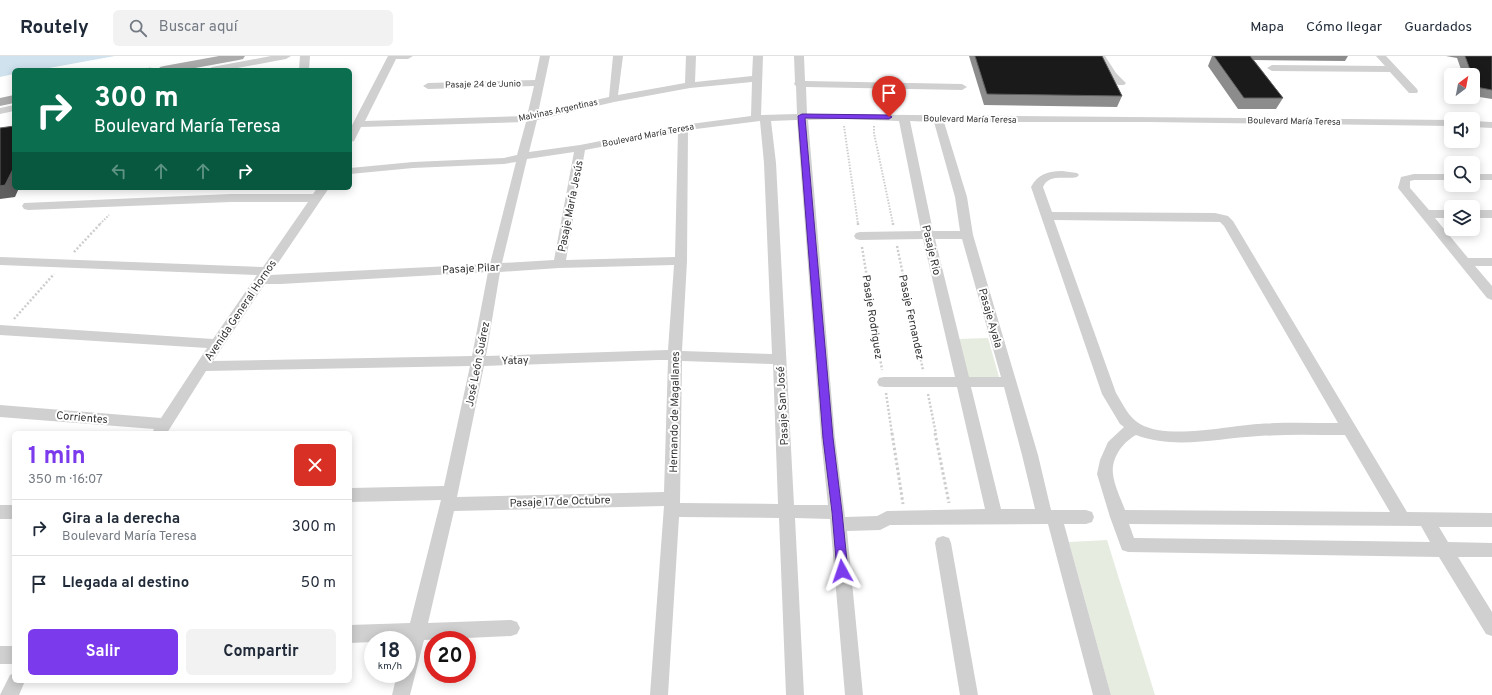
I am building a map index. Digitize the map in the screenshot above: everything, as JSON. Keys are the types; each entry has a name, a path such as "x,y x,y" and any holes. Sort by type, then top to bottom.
{"main road":[{"path":"175,68 239,56"}],"street":[{"path":"223,68 286,56"},
{"path":"304,68 305,56"},
{"path":"352,135 393,56 408,56"},
{"name":"José León Suárez","path":"416,632 449,499 478,361 495,267 532,118 538,83 545,56"},
{"path":"614,99 613,93 618,56"},
{"path":"690,85 691,56"},
{"name":"Pasaje San José","path":"758,56 757,79 761,118 770,163 788,512 795,695"},
{"path":"799,56 799,84 828,438 838,518 854,695"},
{"path":"1100,56 1112,75 1121,83"},
{"path":"1382,56 1413,91"},
{"path":"1272,68 1393,69"},
{"name":"Malvinas Argentinas","path":"358,124 532,118 614,99 690,85 757,79"},
{"name":"Pasaje 24 de Junio","path":"428,86 538,83"},
{"path":"799,84 962,87"},
{"name":"Boulevard María Teresa","path":"352,171 504,161 683,128 761,118 802,116 938,119 1149,119 1444,123"},
{"name":"Pasaje Rio","path":"904,118 928,236 995,516"},
{"name":"Pasaje Ayala","path":"938,119 961,197 967,235 1030,455 1050,517 1102,695"},
{"path":"1480,124 1492,125"},
{"name":"Hernando de Magallanes","path":"659,695 672,505 675,355 681,261 683,128"},
{"name":"Pasaje María Jesús","path":"559,264 579,161 580,148"},
{"path":"1073,175 1050,175 1039,180 1037,187 1109,394 1125,420 1144,433 1174,437 1258,429 1349,430"},
{"path":"1444,177 1414,176 1405,180 1404,188 1492,295"},
{"path":"1480,177 1492,177"},
{"path":"172,201 177,190"},
{"path":"231,198 237,190"},
{"path":"28,206 172,201 319,193"},
{"name":"Avenida General Hornos","path":"162,429 202,366 319,193"},
{"path":"1425,214 1444,214"},
{"path":"1480,214 1492,214"},
{"path":"1047,216 1215,217 1224,219 1229,224 1402,519"},
{"path":"860,236 967,235"},
{"name":"Pasaje Pilar","path":"0,261 264,275 281,280 495,267 681,261"},
{"path":"1465,262 1492,262"},
{"path":"0,330 217,344"},
{"name":"Yatay","path":"202,366 478,361 675,355 779,359"},
{"path":"884,382 1009,382"},
{"name":"Corrientes","path":"0,411 162,429"},
{"path":"1135,428 1126,432 1117,441 1106,463 1105,474 1128,545 1492,550"},
{"name":"Pasaje 17 de Octubre","path":"352,495 449,499 638,499 672,505 788,512 880,523 887,518 905,519 995,516 1086,517"},
{"path":"0,512 12,512"},
{"path":"1118,517 1492,520"},
{"path":"1426,520 1492,628"},
{"path":"942,542 969,695"},
{"path":"416,632 511,628"},
{"path":"352,634 364,634"},
{"path":"0,655 12,655"},
{"path":"9,695 15,683"},
{"name":"José León Suárez","path":"401,695 404,683"}],"path":[{"name":"Pasaje Rodriguez","path":"842,116 905,519"},
{"name":"Pasaje Fernandez","path":"874,117 874,133 926,383 951,518"}],"shaded area":[{"path":"988,338 999,377 966,377 957,339"},
{"path":"1107,540 1155,695 1111,695 1069,542"}],"water":[{"path":"0,56 115,56 49,68 12,68 12,74 0,77"}],"building":[{"path":"975,56 1102,56 1122,96 987,94"},
{"path":"1214,56 1250,56 1283,98 1244,98"},
{"path":"1465,56 1492,56 1492,90 1480,88 1480,68 1469,68"},
{"path":"12,126 12,171 5,185 0,186 0,128"}],"route":[{"path":"842,571 837,512 828,438 802,116 889,117"}]}
